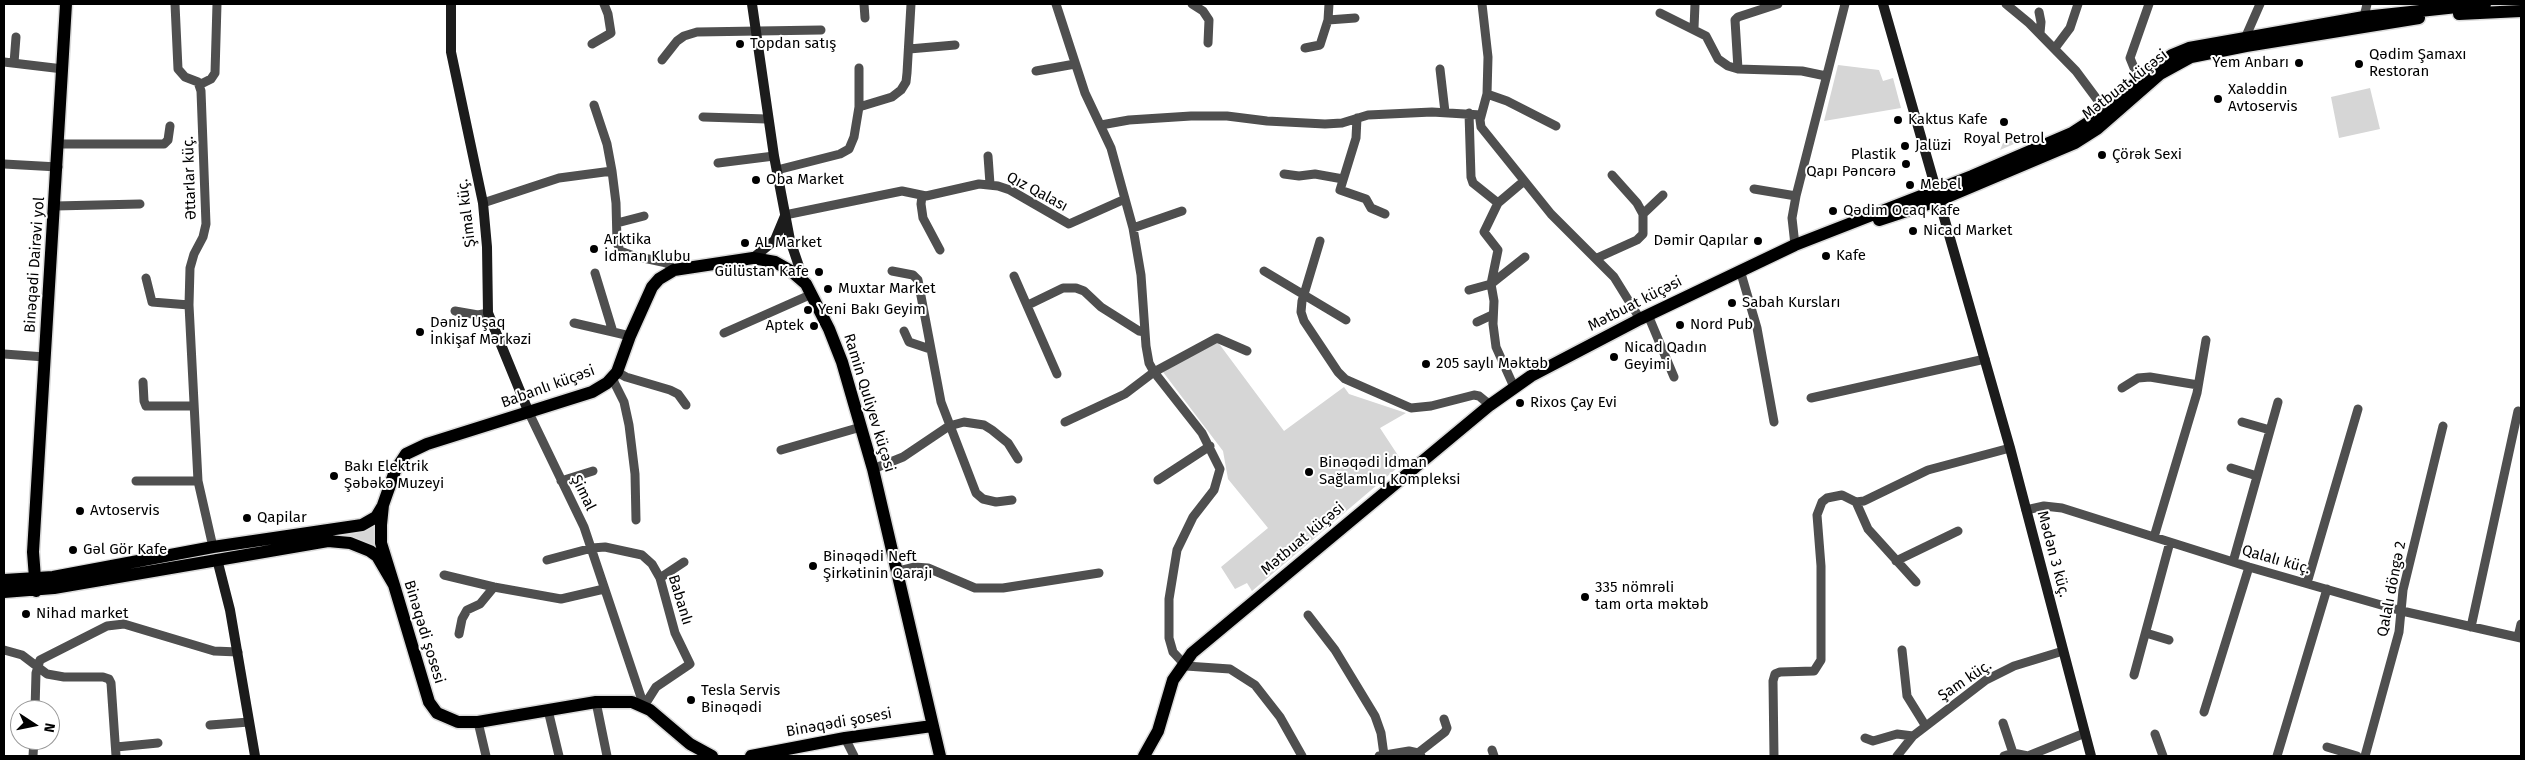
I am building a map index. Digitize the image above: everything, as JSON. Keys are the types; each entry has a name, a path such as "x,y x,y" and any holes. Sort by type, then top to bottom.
{"main road":[{"name":"Binəqədi Dairəvi yol","path":"35,585 35,528 58,167 66,4"},
{"name":"Şimal küç.","path":"451,4 451,52 483,203 487,247 488,314 529,413"},
{"name":"Ramin Quliyev küçəsi","path":"752,4 767,119 785,215 796,260 842,362 861,427 898,571 940,756"},
{"name":"Mədən 3 küç.","path":"1883,4 2010,448 2091,756"},
{"name":"Mətbuat küçəsi","path":"2107,114 2139,80 2172,55 2189,48 2485,4"},
{"name":"Mətbuat küçəsi","path":"2452,8 2521,11"},
{"name":"Mətbuat küçəsi","path":"1144,756 1158,731 1171,686 1182,664 1207,638 1514,387 1644,317 1795,245 1938,195 2074,143 2107,114 2176,64 2191,57 2246,41"},
{"path":"753,258 775,240 785,215"},
{"name":"Babanlı küçəsi","path":"383,505 395,471 406,454 427,444 592,392 615,375 652,288 659,279 674,270 753,258 775,262 791,271 809,289"},
{"path":"383,505 381,543 394,585"},
{"name":"Binəqədi şosesi","path":"4,592 362,525 376,517 383,505"},
{"name":"Binəqədi şosesi","path":"215,553 339,541 358,545 376,556 394,585 428,702 436,713 446,718 458,722 478,722 596,702 621,700 644,706 690,744 708,756"},
{"path":"215,553 227,593 255,756"},
{"name":"Binəqədi şosesi","path":"4,580 35,585"},
{"name":"Binəqədi şosesi","path":"751,756 845,738 932,726"}],"street":[{"path":"175,4 178,69 183,76 199,85 211,80 215,72 217,4"},
{"path":"592,44 611,33 608,14 604,4"},
{"path":"864,4 865,18"},
{"path":"859,107 892,97 901,90 906,82 911,4"},
{"path":"1056,4 1085,93 1111,148 1134,228 1142,275 1147,356 1154,372 1210,446 1220,469 1218,482 1194,517 1177,550 1171,578 1169,638 1173,652 1182,664 1192,668 1218,666 1230,668 1241,674 1270,703 1302,756"},
{"path":"1192,4 1203,12 1209,20 1208,42"},
{"path":"1304,48 1320,45 1328,20 1330,4"},
{"path":"1482,4 1487,39 1487,94 1480,123 1484,132 1557,221 1597,258 1614,277 1644,317 1674,377"},
{"path":"1694,28 1695,4"},
{"path":"1738,69 1735,20 1738,17 1778,4"},
{"path":"1795,245 1792,218 1796,196 1845,4"},
{"path":"2006,4 2055,48 2076,71 2107,114"},
{"path":"2055,48 2070,28 2078,4"},
{"path":"2139,80 2130,58 2149,4"},
{"path":"2246,41 2260,4"},
{"path":"2365,22 2367,4"},
{"path":"2039,12 2041,22 2040,33"},
{"path":"1660,13 1694,28 1710,40 1718,59 1738,69 1802,71 1826,76"},
{"path":"1328,20 1355,18"},
{"path":"662,60 684,36 711,31 821,30"},
{"path":"14,63 16,37"},
{"path":"909,49 955,45"},
{"path":"4,62 63,69"},
{"path":"1036,71 1075,64"},
{"path":"777,170 840,154 849,149 854,137 859,107 859,68"},
{"path":"1440,69 1445,112"},
{"name":"Əttarlar küç.","path":"199,85 206,224 203,238 194,254 190,268 189,305 192,406 198,481 215,553"},
{"path":"1487,94 1507,101 1556,126"},
{"path":"594,105 607,144 612,171 617,242 620,251 666,263 674,270"},
{"path":"1101,125 1129,120 1190,116 1227,116 1318,124 1342,123 1368,115 1445,112 1481,115"},
{"path":"1469,113 1470,177 1473,183 1498,203"},
{"path":"703,117 767,119"},
{"path":"1357,118 1356,138 1342,179 1341,192 1366,199 1371,208 1385,214"},
{"path":"59,144 164,144 168,140 170,126"},
{"path":"718,163 774,156"},
{"path":"988,156 990,184"},
{"path":"4,164 58,167"},
{"path":"483,203 558,178 612,171"},
{"path":"1284,174 1299,176 1315,174 1342,179"},
{"path":"1597,258 1637,240 1643,234 1643,214 1637,203 1612,175"},
{"path":"1514,387 1496,346 1492,315 1494,301 1491,284 1498,250 1484,232 1498,203 1524,181"},
{"name":"Qız Qalası","path":"785,215 902,191 922,196 990,184 1010,190 1069,224 1125,199"},
{"path":"1754,188 1796,196"},
{"path":"1643,214 1663,195"},
{"path":"922,196 923,218 940,250"},
{"path":"55,206 140,204"},
{"path":"1134,228 1182,211"},
{"path":"617,223 644,216"},
{"path":"1320,241 1303,296 1301,312 1304,321 1327,358 1345,379 1411,408 1431,406 1474,395 1479,396 1490,405"},
{"path":"1469,290 1491,284 1525,257"},
{"path":"1740,270 1757,328 1774,422"},
{"path":"892,271 913,275 918,280 937,388 949,426 976,493 984,499 996,502 1012,500"},
{"path":"1264,271 1346,320"},
{"path":"595,272 613,332"},
{"path":"1014,276 1058,374"},
{"path":"146,278 152,302 189,305"},
{"path":"1028,305 1063,288 1076,288 1084,291 1101,307 1139,331 1145,332"},
{"path":"724,334 809,289"},
{"path":"455,311 488,314"},
{"path":"1477,322 1492,315"},
{"path":"574,323 630,336"},
{"path":"904,331 909,342 930,349"},
{"path":"1065,422 1125,394 1154,372 1217,338 1247,351"},
{"path":"2154,537 2198,385 2206,340"},
{"path":"4,354 45,358"},
{"path":"1811,398 1985,360"},
{"path":"636,520 635,474 629,425 615,375 670,390 678,394 686,405"},
{"path":"2122,388 2138,378 2150,377 2198,385"},
{"path":"143,382 146,406 192,406"},
{"path":"2233,562 2278,402"},
{"path":"2307,583 2358,409"},
{"path":"2471,627 2518,410"},
{"name":"Şimal","path":"529,413 592,548 644,706"},
{"path":"873,470 903,457 949,426 964,422 984,425 1008,442 1018,460"},
{"path":"2242,422 2270,430"},
{"name":"Qalalı döngə 2","path":"2365,756 2399,632 2403,590 2443,426"},
{"path":"781,450 861,427"},
{"path":"1158,480 1210,446"},
{"path":"1774,756 1773,681 1776,674 1780,672 1814,671 1822,660 1819,508 1827,498 1835,495 1842,495 1856,502 1871,499 1908,478 1928,470 2010,448"},
{"path":"2231,468 2258,476"},
{"path":"561,481 593,471"},
{"path":"136,482 198,481"},
{"path":"1856,502 1868,529 1916,582"},
{"name":"Qalalı küç.","path":"2026,510 2053,506 2233,562 2402,611 2520,638"},
{"path":"1896,562 1958,531"},
{"path":"2134,675 2170,542"},
{"name":"Babanlı","path":"547,560 592,548 605,547 642,555 652,564 660,578 675,633 690,664 656,687 644,706"},
{"path":"660,578 684,562"},
{"path":"2204,712 2249,566"},
{"path":"898,571 914,567 928,568 975,588 1003,588 1099,573"},
{"path":"444,575 494,587 561,599 604,589"},
{"path":"460,634 462,619 467,610 480,604 494,587"},
{"path":"2276,756 2327,589"},
{"path":"1308,615 1335,650 1370,707 1381,733 1381,756 1408,751 1420,755 1445,732 1447,728 1444,719"},
{"path":"35,700 37,668 44,656 107,626 124,624 214,651 238,652"},
{"path":"2520,638 2521,624"},
{"path":"2146,633 2169,640"},
{"path":"4,650 22,656 37,668 54,676 104,677 109,679 111,683 116,752 158,743"},
{"path":"1902,650 1907,696 1925,725"},
{"name":"Şam küç.","path":"1896,756 1912,736 1925,725 1986,680 2014,666 2063,651"},
{"path":"596,702 607,756"},
{"path":"548,710 559,756"},
{"path":"210,725 250,722"},
{"path":"478,722 486,756"},
{"path":"2003,723 2008,755 2028,756 2085,733"},
{"path":"1865,738 1873,741 1897,734 1912,736"},
{"path":"2156,734 2162,756"},
{"path":"845,738 854,756"},
{"path":"2327,747 2357,756"}],"shaded area":[{"path":"1838,65 1879,70 1883,81 1893,78 1901,108 1824,121"},
{"path":"2370,88 2380,129 2339,138 2331,97"},
{"path":"2024,134 2030,137 2000,150 2003,143"},
{"name":"Binəqədi İdman Sağlamlıq Kompleksi","path":"1217,341 1284,431 1344,387 1349,394 1406,413 1380,428 1403,463 1252,591 1247,583 1235,589 1221,567 1268,528 1228,479 1223,451 1163,372"},
{"path":"375,524 379,550 358,539 330,536 353,534 367,530"}],"place":[{"name":"Topdan satış","path":"740,44"},
{"name":"Yem Anbarı","path":"2299,63"},
{"name":"Qədim Şamaxı Restoran","path":"2359,64"},
{"name":"Xaləddin Avtoservis","path":"2218,99"},
{"name":"Kaktus Kafe","path":"1898,120"},
{"name":"Royal Petrol","path":"2004,122"},
{"name":"Jalüzi","path":"1905,146"},
{"name":"Çörək Sexi","path":"2102,155"},
{"name":"Plastik Qapı Pəncərə","path":"1906,164"},
{"name":"Oba Market","path":"756,180"},
{"name":"Mebel","path":"1910,185"},
{"name":"Qədim Ocaq Kafe","path":"1833,211"},
{"name":"Nicad Market","path":"1913,231"},
{"name":"Dəmir Qapılar","path":"1758,241"},
{"name":"AL Market","path":"745,243"},
{"name":"Arktika İdman Klubu","path":"594,249"},
{"name":"Kafe","path":"1826,256"},
{"name":"Gülüstan Kafe","path":"819,272"},
{"name":"Muxtar Market","path":"828,289"},
{"name":"Sabah Kursları","path":"1732,303"},
{"name":"Yeni Bakı Geyim","path":"808,310"},
{"name":"Nord Pub","path":"1680,325"},
{"name":"Aptek","path":"814,326"},
{"name":"Dəniz Uşaq İnkişaf Mərkəzi","path":"420,332"},
{"name":"Nicad Qadın Geyimi","path":"1614,357"},
{"name":"205 saylı Məktəb","path":"1426,364"},
{"name":"Rixos Çay Evi","path":"1520,403"},
{"name":"Binəqədi İdman Sağlamlıq Kompleksi","path":"1309,472"},
{"name":"Bakı Elektrik Şəbəkə Muzeyi","path":"334,476"},
{"name":"Avtoservis","path":"80,511"},
{"name":"Qapilar","path":"247,518"},
{"name":"Gəl Gör Kafe","path":"73,550"},
{"name":"Binəqədi Neft Şirkətinin Qarajı","path":"813,566"},
{"name":"335 nömrəli tam orta məktəb","path":"1585,597"},
{"name":"Nihad market","path":"26,614"},
{"name":"Tesla Servis Binəqədi","path":"691,700"}]}
